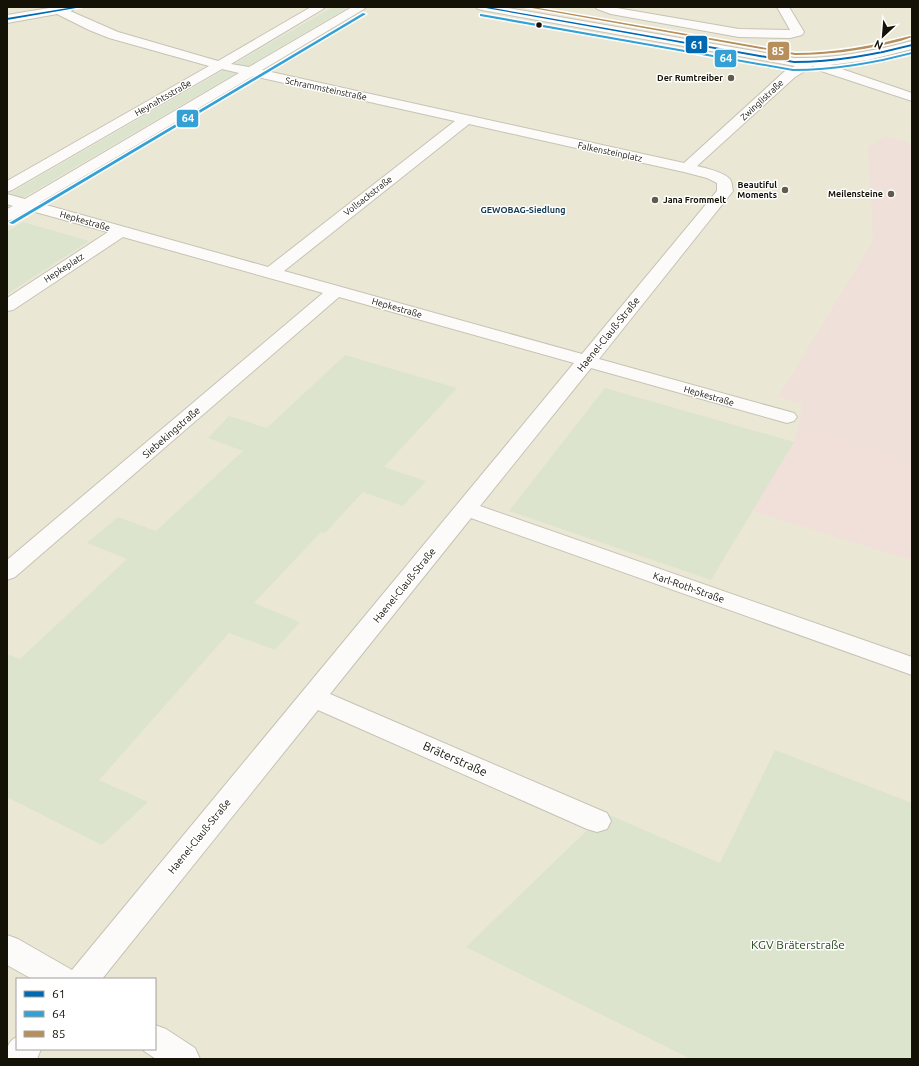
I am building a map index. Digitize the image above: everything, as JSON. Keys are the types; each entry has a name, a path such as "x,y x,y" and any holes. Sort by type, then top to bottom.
{"street":[{"path":"7,19 57,8 80,7"},
{"name":"Heynahtsstraße","path":"7,187 319,7"},
{"path":"7,216 360,7"},
{"path":"482,7 774,59 810,63 912,97"},
{"path":"601,7 611,11 739,33 798,32 798,29 783,7"},
{"name":"Schrammsteinstraße","path":"57,8 101,30 131,40 249,73 533,135"},
{"name":"Zwinglistraße","path":"687,168 790,74 810,63 829,63 873,56 912,45"},
{"name":"Vollsackstraße","path":"271,273 465,120"},
{"name":"Falkensteinplatz","path":"533,135 687,168 712,175 724,181 725,191"},
{"name":"Haenel-Clauß-Straße","path":"84,978 725,191"},
{"name":"Hepkestraße","path":"7,199 787,418"},
{"name":"Hepkeplatz","path":"7,306 121,231"},
{"name":"Siebekingstraße","path":"7,572 336,291"},
{"name":"Karl-Roth-Straße","path":"466,509 912,666"},
{"name":"Bräterstraße","path":"312,697 597,822"},
{"path":"7,949 58,978"},
{"path":"156,1041 184,1059"},
{"path":"17,1059 24,1050"}],"shaded area":[{"path":"885,136 912,144 912,461 798,428 802,404 778,397 873,241 868,147"},
{"path":"798,428 912,461 912,526 901,557 752,511 794,442"},
{"path":"912,526 912,560 901,557"}],"green space":[{"path":"333,7 349,7 7,207 7,195"},
{"path":"23,222 89,241 7,294 7,232"},
{"path":"345,355 457,388 384,467 426,481 403,506 363,492 325,533 321,532 254,603 300,622 275,650 229,633 99,780 148,802 102,845 7,797 7,654 20,659 127,559 87,543 118,517 156,531 243,451 208,438 229,416 267,428"},
{"path":"605,388 794,442 711,580 509,511"},
{"name":"KGV Bräterstraße","path":"775,750 912,803 912,1059 691,1059 466,947 605,813 720,863"}],"transit line":[{"name":"61","path":"7,19 80,7"},
{"name":"61","path":"482,7 794,62 854,58 912,45"},
{"name":"85","path":"528,7 795,54 853,50 910,37"},
{"name":"64","path":"11,223 364,14"},
{"name":"64","path":"481,15 793,70 853,66 912,53"}],"place":[{"name":"Der Rumtreiber","path":"731,78"},
{"name":"Beautiful Moments","path":"785,190"},
{"name":"Meilensteine","path":"891,194"},
{"name":"Jana Frommelt","path":"655,200"}],"district":[{"name":"GEWOBAG-Siedlung","path":"523,210"}]}
